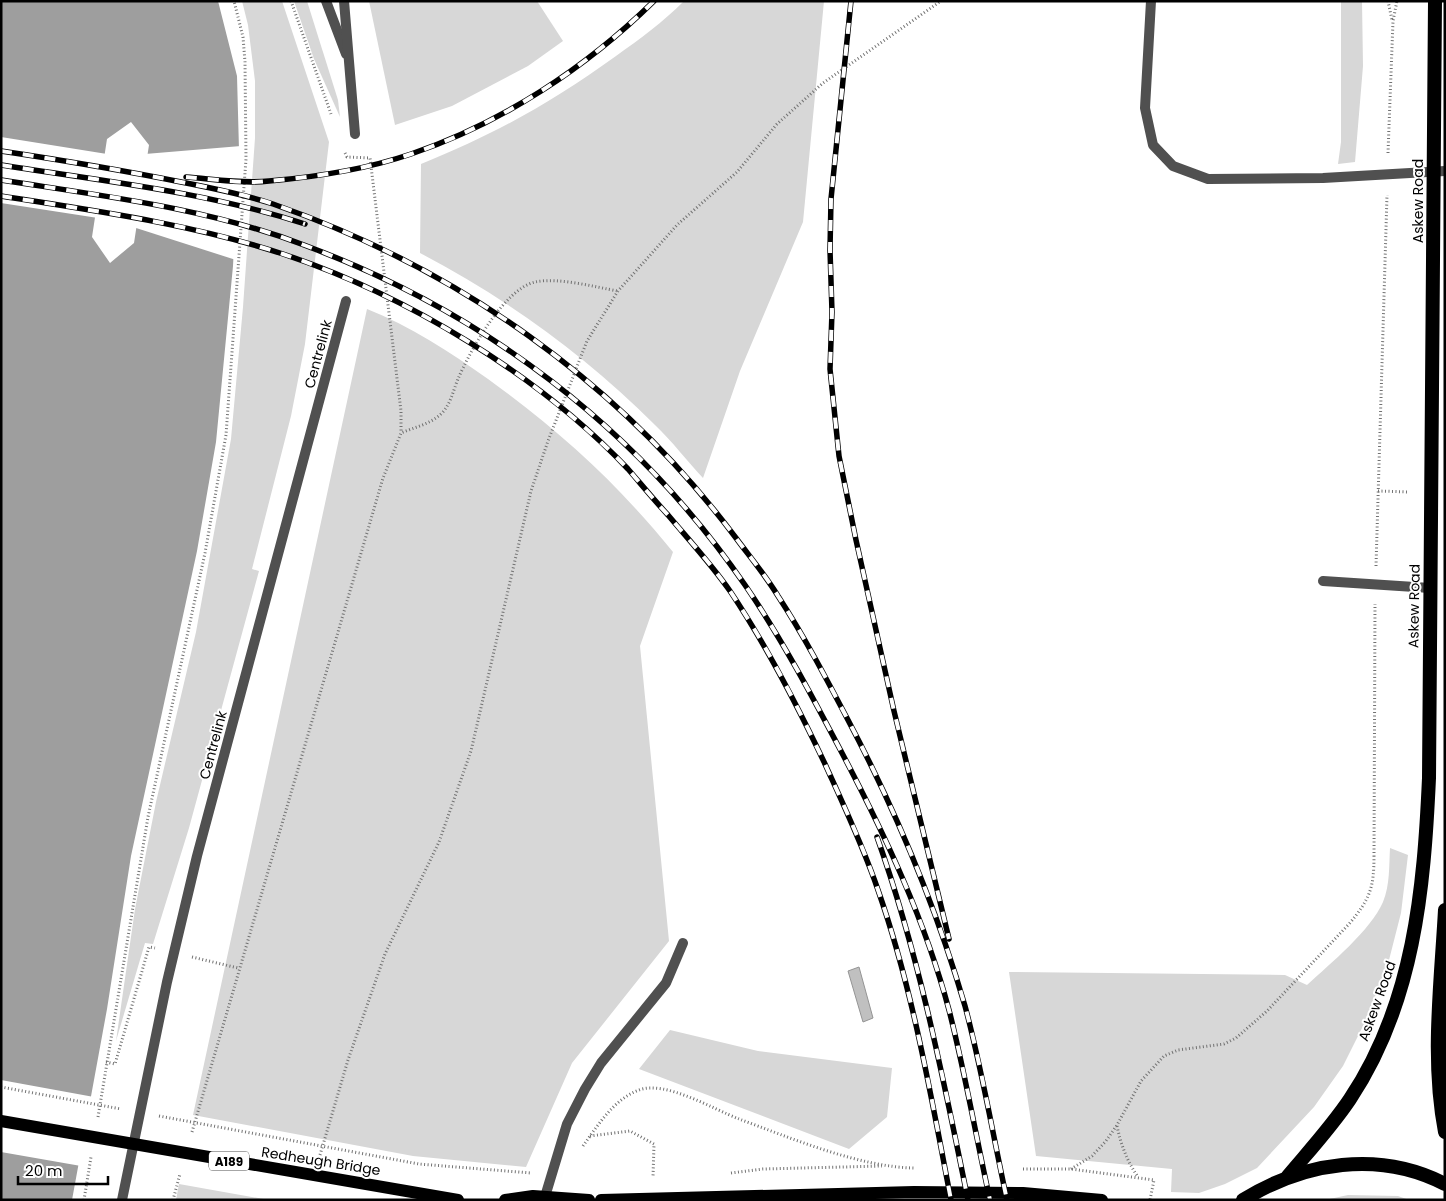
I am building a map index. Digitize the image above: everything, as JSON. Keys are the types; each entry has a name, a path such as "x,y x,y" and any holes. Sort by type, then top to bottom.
{"highway":[{"name":"Askew Road","path":"1288,1176 1350,1099 1370,1066 1400,993 1411,954 1426,842 1429,778 1430,588 1440,172 1435,1"},
{"path":"1445,910 1438,1044 1440,1106 1445,1132"},
{"path":"1243,1200 1288,1176 1353,1162 1401,1168 1445,1184"}],"main road":[{"name":"Redheugh Bridge","path":"1,1121 458,1200"},
{"path":"601,1200 914,1192 1023,1193 1102,1200"},
{"path":"505,1200 533,1196 589,1200"}],"lane":[{"path":"326,1 351,66"},
{"path":"344,1 351,66 355,134"},
{"path":"1151,1 1144,108 1153,145 1173,166 1208,179 1323,178 1440,172"},
{"name":"Centrelink","path":"122,1200 167,982 197,856 346,301"},
{"path":"1323,581 1430,588"},
{"path":"544,1200 568,1124 585,1089 601,1062 666,983 683,943"}],"path":[{"path":"97,1121 148,817 205,553 226,435 246,158 245,62 243,36 234,1"},
{"path":"291,1 334,120"},
{"path":"318,1162 348,1060 386,954 439,842 471,751 529,500 548,441 587,341 618,291 677,224 738,172 777,124 823,83 941,1"},
{"path":"1388,1 1393,21"},
{"path":"1071,1169 1092,1156 1117,1125 1141,1081 1164,1056 1178,1050 1224,1044 1249,1028 1349,924 1370,894 1374,880 1375,584 1393,21 1397,1"},
{"path":"191,1134 383,478 401,433 401,411 370,158 347,157 343,148"},
{"path":"401,433 432,421 442,412 452,399 470,355 492,320 514,293 524,285 551,281 618,291"},
{"path":"1,1087 128,1110"},
{"path":"579,1152 616,1104 628,1095 640,1090 658,1088 835,1152 882,1166 911,1168"},
{"path":"157,1116 419,1164 534,1173"},
{"path":"1117,1125 1120,1142 1128,1162 1138,1178"},
{"path":"590,1136 630,1131 654,1144 653,1180"},
{"path":"84,1200 92,1151"},
{"path":"1018,1169 1071,1169 1154,1180 1150,1200"},
{"path":"173,1200 181,1171"}],"shaded area":[{"path":"1,1 218,1 237,76 239,150 233,266 216,442 197,551 131,856 107,1009 72,1200 1,1200","holes":["131,122 149,145 134,243 110,263 92,237 107,139"]},
{"path":"242,1 282,1 329,142 305,344 291,416 252,569 259,571 189,828 153,944 145,943 116,1041 135,909 156,802 196,632 231,439 255,138 255,81 248,25"},
{"path":"294,1 307,1 338,100 340,117 314,59"},
{"path":"369,1 537,1 563,41 528,66 452,106 395,125"},
{"path":"684,1 824,1 803,222 740,371 703,478 655,425 573,352 514,309 452,270 420,253 421,164 474,141 545,103 634,43"},
{"path":"1341,1 1362,1 1363,66 1355,162 1338,164 1341,142"},
{"path":"367,309 399,323 444,349 515,399 564,439 609,480 673,552 640,646 669,941 572,1063 526,1167 413,1156 193,1115"},
{"path":"1390,848 1408,855 1401,913 1389,960 1366,1020 1343,1066 1314,1107 1257,1168 1225,1184 1199,1193 1171,1192 1172,1169 1036,1156 1009,972 1285,975 1307,985 1360,935 1377,913 1387,889"},
{"path":"670,1030 758,1051 892,1068 887,1117 849,1149 639,1069"},
{"path":"179,1184 269,1200 176,1200"},
{"path":"1348,1195 1398,1196 1409,1200 1325,1200"}],"pier":[{"path":"1,137 107,154 98,218 1,203"},
{"path":"241,146 236,260 133,227 145,154"},
{"path":"1,1080 94,1097 81,1166 1,1152"}],"building":[{"path":"859,967 873,1018 863,1022 848,971"}],"railway":[{"path":"186,177 259,182 323,175 359,168 411,154 478,126 510,110 541,91 600,49 654,1"},
{"path":"851,1 831,199 832,312 830,369 839,456 894,711 949,939"},
{"path":"1,151 114,169 250,197 341,230 407,261 470,297 530,337 587,381 640,429 690,481 763,574 797,626 866,754 914,860 954,969 965,1006 1007,1200"},
{"path":"1,165 193,195 305,224"},
{"path":"1,180 116,198 230,221 304,245 370,272 434,304 494,340 551,381 605,426 655,475 702,528 745,585 772,626 831,732 903,878 928,943 949,1010 990,1200"},
{"path":"1,196 144,219 214,234 283,254 329,271 423,315 512,370 593,434 628,469 708,562 744,612 792,698 846,811 878,890 901,966 920,1044 951,1200"},
{"path":"877,837 918,971 968,1200"}]}
